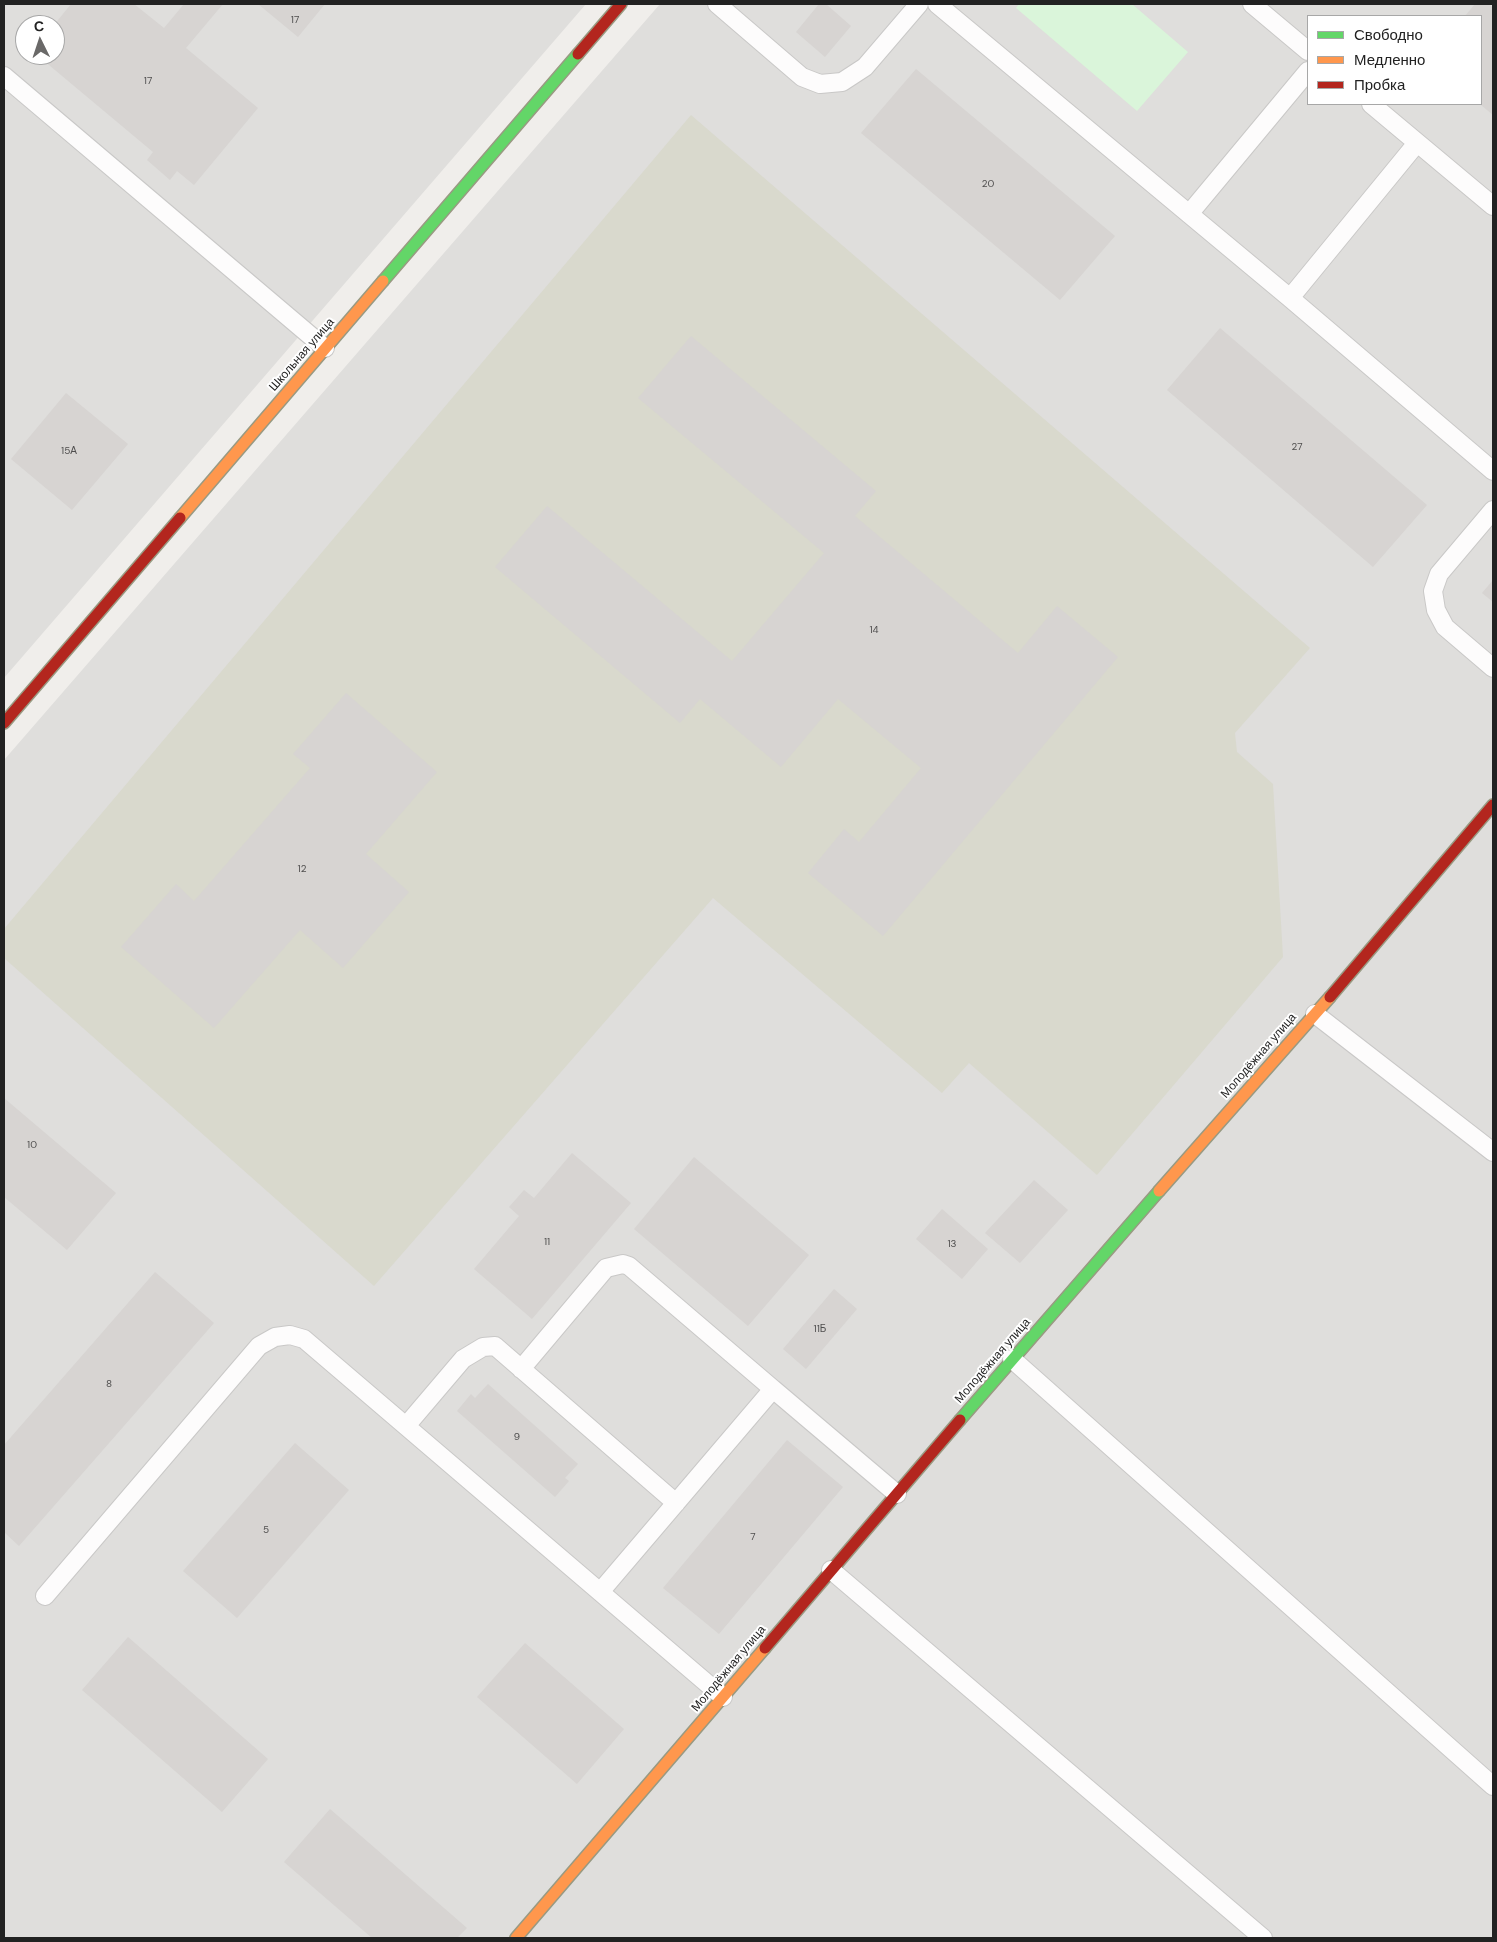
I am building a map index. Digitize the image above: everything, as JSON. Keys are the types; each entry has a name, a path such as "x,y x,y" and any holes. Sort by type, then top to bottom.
{"street":[{"name":"Школьная улица","path":"4,723 621,4"},
{"name":"Молодёжная улица","path":"516,1938 1012,1359 1315,1014 1493,805"}],"lane":[{"path":"717,4 802,77 820,84 842,82 865,67 919,4"},
{"path":"937,4 1290,298 1493,471"},
{"path":"1252,4 1307,50"},
{"path":"1189,214 1307,72"},
{"path":"4,76 325,348"},
{"path":"1372,105 1493,206"},
{"path":"1290,298 1417,143"},
{"path":"1493,510 1439,574 1433,591 1436,610 1445,627 1493,668"},
{"path":"1315,1014 1493,1152"},
{"path":"521,1369 606,1268 623,1264 629,1266 897,1494"},
{"path":"45,1596 259,1346 275,1337 290,1335 304,1339 723,1697"},
{"path":"406,1426 463,1358 472,1351 482,1347 495,1346 676,1503"},
{"path":"1012,1359 1493,1786"},
{"path":"600,1592 773,1389"},
{"path":"832,1570 1263,1938"}],"shaded area":[{"path":"4,4 586,4 4,678"},
{"path":"660,4 1493,4 1493,1938 4,1938 4,760"},
{"path":"691,115 1310,648 1235,733 1237,752 1273,784 1283,957 1097,1175 969,1063 942,1093 713,898 374,1286 4,958 4,929"}],"green space":[{"path":"1019,4 1132,4 1188,52 1137,111 1016,8"}],"building":[{"path":"71,4 134,4 164,28 184,4 223,4 186,48 258,108 194,185 177,171 170,180 147,160 153,152 49,65 65,65 65,15 62,15"},
{"path":"258,4 325,4 298,37"},
{"path":"819,4 826,4 851,26 825,57 796,32"},
{"path":"1475,4 1489,4 1493,8 1493,115 1481,105 1482,15 1466,15"},
{"path":"916,69 1115,236 1060,300 861,133"},
{"path":"1220,328 1427,505 1373,567 1167,390"},
{"path":"691,336 876,491 855,516 1018,653 1057,606 1118,657 883,936 808,873 844,829 859,842 921,768 838,699 781,767 700,699 680,723 495,567 547,506 732,661 824,553 638,398"},
{"path":"66,393 128,444 72,510 11,459"},
{"path":"1493,580 1493,602 1482,593"},
{"path":"346,693 437,772 366,854 409,892 343,968 300,930 214,1028 121,947 176,884 194,901 310,768 293,754"},
{"path":"4,1098 116,1193 67,1250 4,1197"},
{"path":"572,1153 631,1203 532,1319 474,1269 519,1216 509,1207 524,1190 534,1198"},
{"path":"694,1157 809,1255 748,1326 634,1229"},
{"path":"1034,1180 1068,1210 1020,1263 985,1233"},
{"path":"942,1209 988,1249 962,1279 916,1239"},
{"path":"155,1272 214,1323 19,1546 4,1532 4,1445"},
{"path":"834,1289 857,1309 806,1369 783,1349"},
{"path":"488,1384 578,1464 565,1478 569,1481 555,1497 457,1411 471,1394 475,1398"},
{"path":"787,1440 843,1487 719,1634 663,1588"},
{"path":"295,1443 349,1490 237,1618 183,1571"},
{"path":"128,1637 268,1759 222,1812 82,1690"},
{"path":"525,1643 624,1729 577,1784 477,1697"},
{"path":"330,1809 467,1928 457,1938 372,1938 284,1862"}],"traffic: fast":[{"path":"383,281 578,54"},
{"path":"960,1420 1159,1191"}],"traffic: slow":[{"path":"180,518 383,281"},
{"path":"1159,1191 1330,997"},
{"path":"516,1938 765,1648"}],"traffic: jam":[{"path":"578,54 621,4"},
{"path":"4,723 180,518"},
{"path":"1330,997 1493,805"},
{"path":"765,1648 960,1420"}]}
